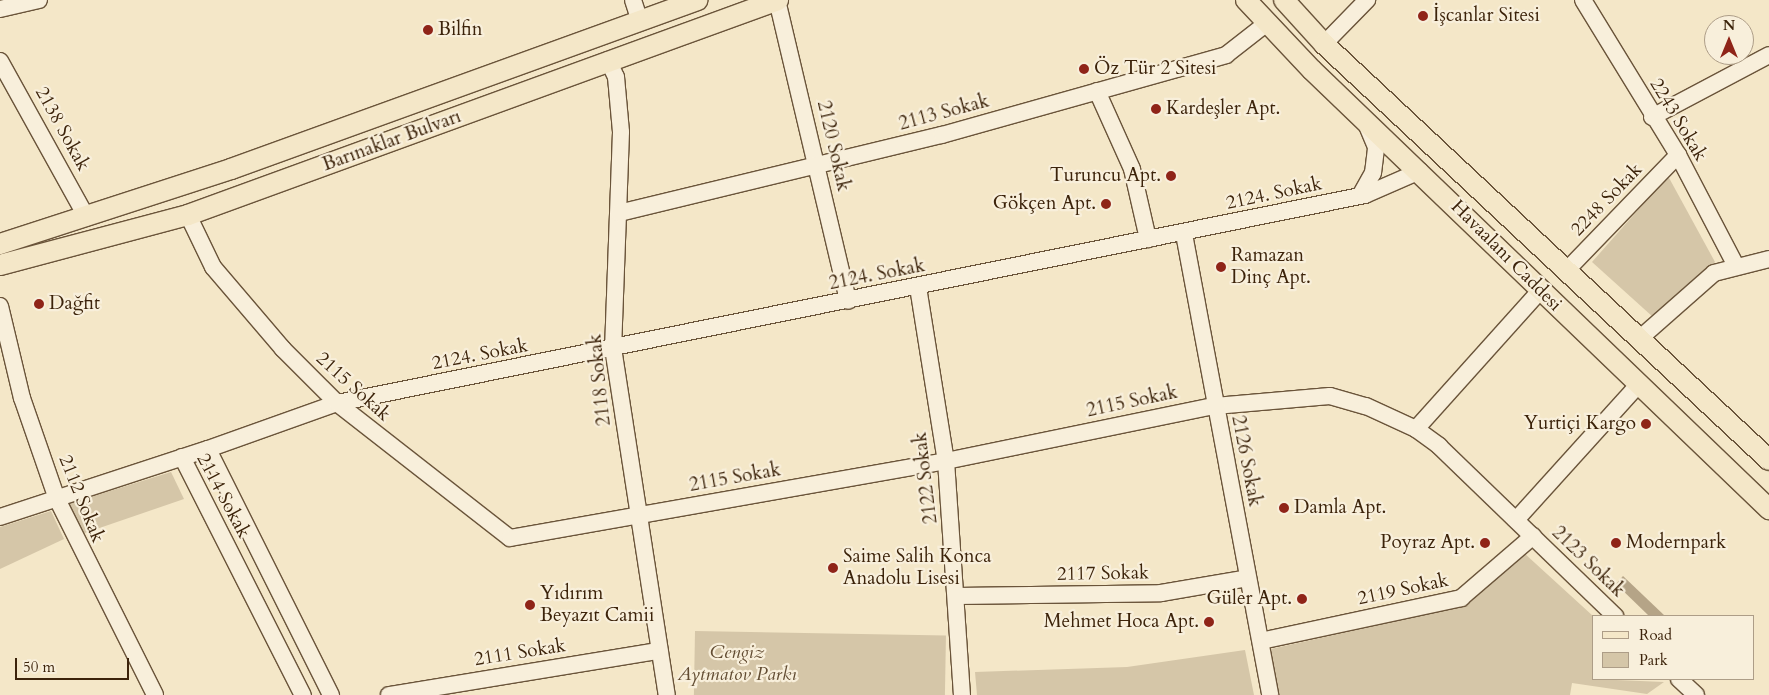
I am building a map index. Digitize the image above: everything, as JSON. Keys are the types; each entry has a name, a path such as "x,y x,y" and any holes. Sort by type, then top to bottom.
{"main road":[{"name":"Barınaklar Bulvarı","path":"0,244 88,218 697,0"},
{"name":"Barınaklar Bulvarı","path":"0,265 188,215 608,60 778,0"},
{"name":"Havaalanı Caddesi","path":"1246,0 1364,120 1420,171 1637,386 1769,509"},
{"name":"Havaalanı Caddesi","path":"1284,0 1324,44 1565,272 1769,460"}],"street":[{"path":"0,9 39,0"},
{"path":"633,0 640,21"},
{"name":"2120 Sokak","path":"778,0 848,301"},
{"path":"1324,44 1367,0"},
{"name":"2243 Sokak","path":"1583,0 1652,117 1678,155 1735,264"},
{"name":"2113 Sokak","path":"618,213 817,165 1226,55 1267,23"},
{"path":"1652,117 1769,55"},
{"name":"2138 Sokak","path":"0,60 88,218"},
{"name":"2118 Sokak","path":"608,60 616,77 621,132 613,348 667,695"},
{"path":"1097,91 1132,169 1148,239"},
{"path":"1360,196 1373,173 1376,147 1364,120"},
{"name":"2248 Sokak","path":"1565,272 1678,155"},
{"name":"2124. Sokak","path":"182,457 337,403 1148,239 1184,234 1390,188 1420,171"},
{"name":"2115 Sokak","path":"188,215 213,267 283,349 337,403 510,538 946,461 1215,406 1330,396 1416,429 1533,536"},
{"name":"2126 Sokak","path":"1184,234 1270,695"},
{"path":"1638,340 1714,273 1735,264 1769,259"},
{"name":"2122 Sokak","path":"918,287 946,461 957,596 962,695"},
{"path":"1416,429 1540,291"},
{"name":"2112 Sokak","path":"0,306 22,398 57,499 155,695"},
{"path":"1516,520 1637,386"},
{"path":"208,449 331,695"},
{"name":"2114 Sokak","path":"0,517 182,457 303,695"},
{"name":"2123 Sokak","path":"1533,536 1614,615"},
{"name":"2119 Sokak","path":"1261,641 1462,598 1533,536"},
{"name":"2117 Sokak","path":"957,596 1161,593 1248,578"},
{"name":"2111 Sokak","path":"388,695 659,651"},
{"path":"1680,680 1696,695"}],"green space":[{"path":"1668,176 1715,262 1653,317 1592,262"},
{"path":"171,472 184,499 82,534 68,504"},
{"path":"51,511 64,539 0,569 0,527"},
{"path":"1524,553 1592,615 1592,680 1664,682 1647,694 1572,683 1570,695 1278,695 1271,649 1464,606"},
{"name":"Cengiz Aytmatov Parkı","path":"695,631 946,635 945,695 694,695"},
{"path":"1245,650 1254,695 977,695 975,672 1127,667"}],"shaded area":[{"path":"1623,576 1664,615 1648,615 1616,584"}],"place":[{"name":"İşcanlar Sitesi","path":"1423,16"},
{"name":"Bilfin","path":"428,30"},
{"name":"Öz Tür 2 Sitesi","path":"1084,69"},
{"name":"Kardeşler Apt.","path":"1156,109"},
{"name":"Turuncu Apt.","path":"1171,176"},
{"name":"Gökçen Apt.","path":"1106,204"},
{"name":"Ramazan Dinç Apt.","path":"1221,267"},
{"name":"Dağfit","path":"39,304"},
{"name":"Yurtiçi Kargo","path":"1646,424"},
{"name":"Damla Apt.","path":"1284,508"},
{"name":"Poyraz Apt.","path":"1485,543"},
{"name":"Modernpark","path":"1616,543"},
{"name":"Saime Salih Konca Anadolu Lisesi","path":"833,568"},
{"name":"Güler Apt.","path":"1302,599"},
{"name":"Yıdırım Beyazıt Camii","path":"530,605"},
{"name":"Mehmet Hoca Apt.","path":"1209,622"}]}
